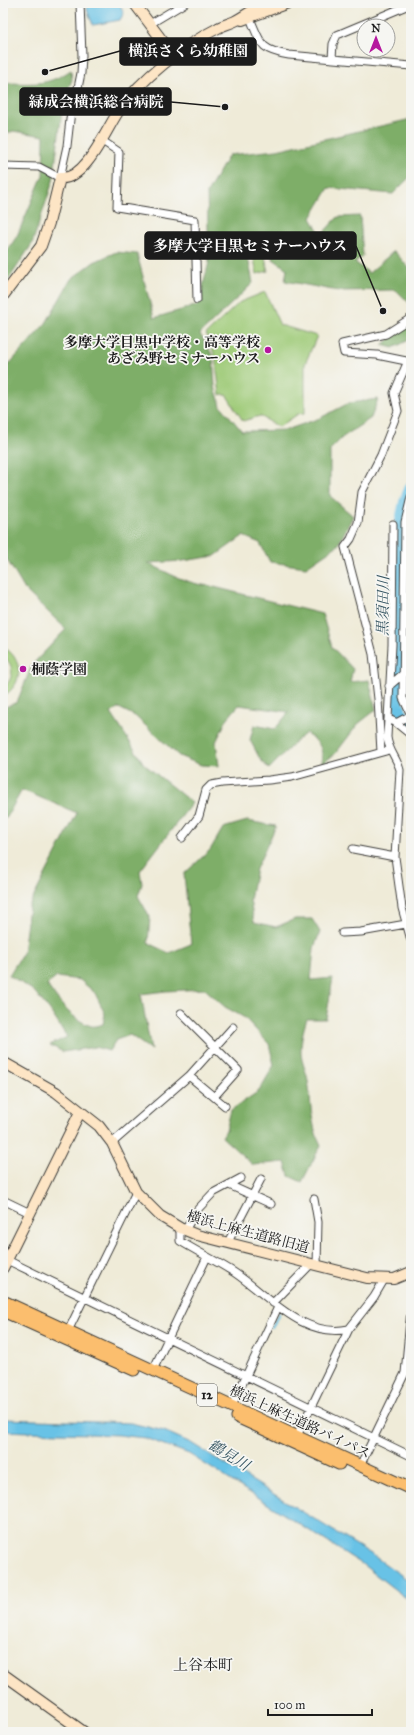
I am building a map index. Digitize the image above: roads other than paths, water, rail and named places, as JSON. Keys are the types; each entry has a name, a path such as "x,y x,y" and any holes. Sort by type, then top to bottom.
{"main road":[{"name":"横浜上麻生道路バイパス","path":"3,1301 411,1489"},
{"name":"横浜上麻生道路バイパス","path":"3,1311 411,1497"}],"street":[{"path":"3,296 41,246 49,223 67,146 72,102 78,88 81,72 82,56 80,3"},
{"path":"134,3 174,56"},
{"path":"150,24 185,3"},
{"path":"3,166 39,167 60,178 66,179 83,167 91,158 123,104 138,88 174,56 205,35 267,3"},
{"path":"234,21 250,18 288,3"},
{"path":"332,58 333,44 337,35 411,4"},
{"path":"250,18 259,40 271,52 411,66"},
{"path":"101,140 119,152 117,207 195,220 197,300"},
{"path":"381,752 378,699 373,654 345,547 351,539 358,523 362,492 381,455 398,411 394,393 409,362 377,355 344,353 342,344 386,334 411,318"},
{"path":"396,723 411,715 404,702 404,673 405,522 411,497"},
{"path":"393,524 391,684 387,737 390,750 400,770 395,857 402,908 411,940"},
{"path":"391,684 411,667"},
{"path":"388,719 411,734"},
{"path":"182,838 199,816 206,790 211,785 292,777 390,750"},
{"path":"353,849 395,857"},
{"path":"342,933 361,932 406,924"},
{"path":"181,1013 215,1045 238,1070 214,1097"},
{"path":"112,1143 190,1076 215,1045 233,1027"},
{"name":"横浜上麻生道路旧道","path":"3,1062 56,1092 102,1129 112,1143 136,1192 160,1216 182,1229 367,1278 384,1280 411,1275"},
{"path":"190,1076 226,1106"},
{"path":"80,1112 5,1264 84,1297 411,1456"},
{"path":"241,1178 213,1193 182,1229 180,1241 236,1273 294,1319 328,1331 349,1329"},
{"path":"228,1242 261,1179"},
{"path":"229,1185 272,1204"},
{"path":"68,1331 136,1192"},
{"path":"232,1406 276,1305 314,1264 318,1222 314,1199"},
{"path":"3,1200 30,1213"},
{"path":"152,1370 207,1257"},
{"path":"297,1436 310,1406 349,1329 374,1297 384,1280"},
{"path":"360,1466 404,1373 411,1310"},
{"path":"3,1674 84,1732"}],"water":[{"path":"88,3 119,3 124,13 120,20 93,25 87,10"},
{"path":"3,1419 131,1423 164,1431 191,1443 371,1554 411,1582 411,1602 362,1564 189,1454 145,1438 118,1435 3,1431"}],"waterway":[{"name":"黒須田川","path":"411,487 405,502 401,520 398,701 401,713 411,723"},
{"path":"272,1328 279,1313"}],"place":[{"name":"横浜さくら幼稚園","path":"45,72"},
{"name":"緑成会横浜総合病院","path":"225,107"},
{"name":"多摩大学目黒セミナーハウス","path":"383,311"},
{"name":"多摩大学目黒中学校・高等学校 あざみ野セミナーハウス","path":"268,350"},
{"name":"桐蔭学園","path":"23,669"}],"district":[{"name":"上谷本町","path":"203,1665"}],"water label":[{"name":"鶴見川","path":"229,1455"}]}
